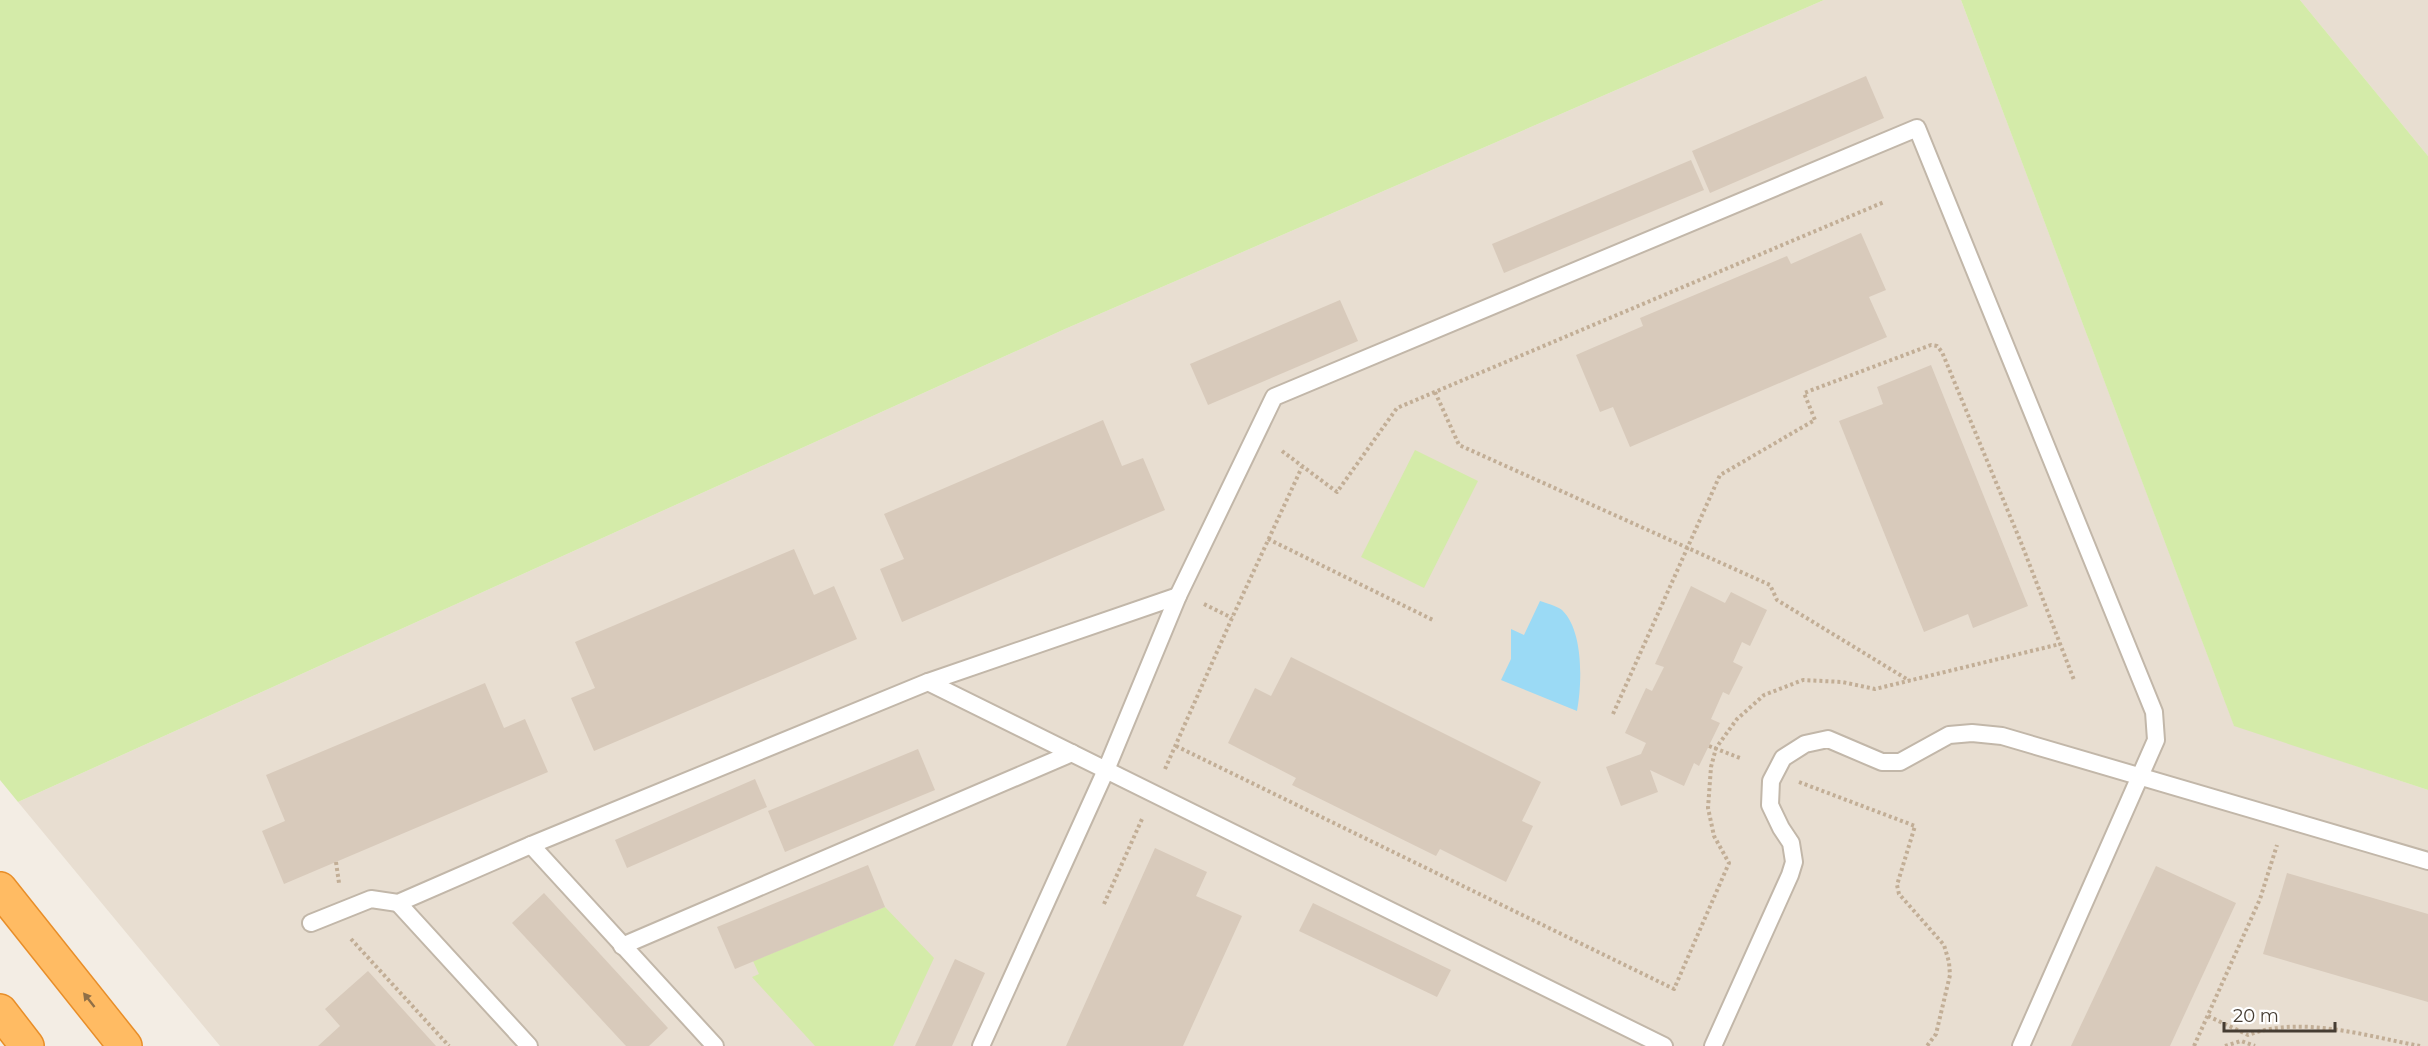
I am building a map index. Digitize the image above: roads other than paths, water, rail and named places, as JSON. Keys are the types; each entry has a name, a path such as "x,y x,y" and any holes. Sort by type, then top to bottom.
{"highway":[{"path":"0,889 126,1046"},
{"path":"0,1011 27,1046"}],"lane":[{"path":"981,1046 1106,770 1178,596 1274,397 1917,128 2154,712 2156,740 2021,1046"},
{"path":"311,923 371,899 398,903 531,845 928,682 1178,596"},
{"path":"928,682 1664,1046"},
{"path":"1713,1046 1794,862 1791,843 1770,805 1771,781 1783,758 1805,744 1828,739 1882,762 1900,762 1949,735 1972,733 2002,736 2428,861"},
{"path":"622,945 1072,753"},
{"path":"531,845 715,1046"},
{"path":"398,903 530,1046"}],"water":[{"path":"1540,601 1562,610 1574,631 1580,658 1577,711 1501,680 1511,659 1511,629 1524,635"}]}
